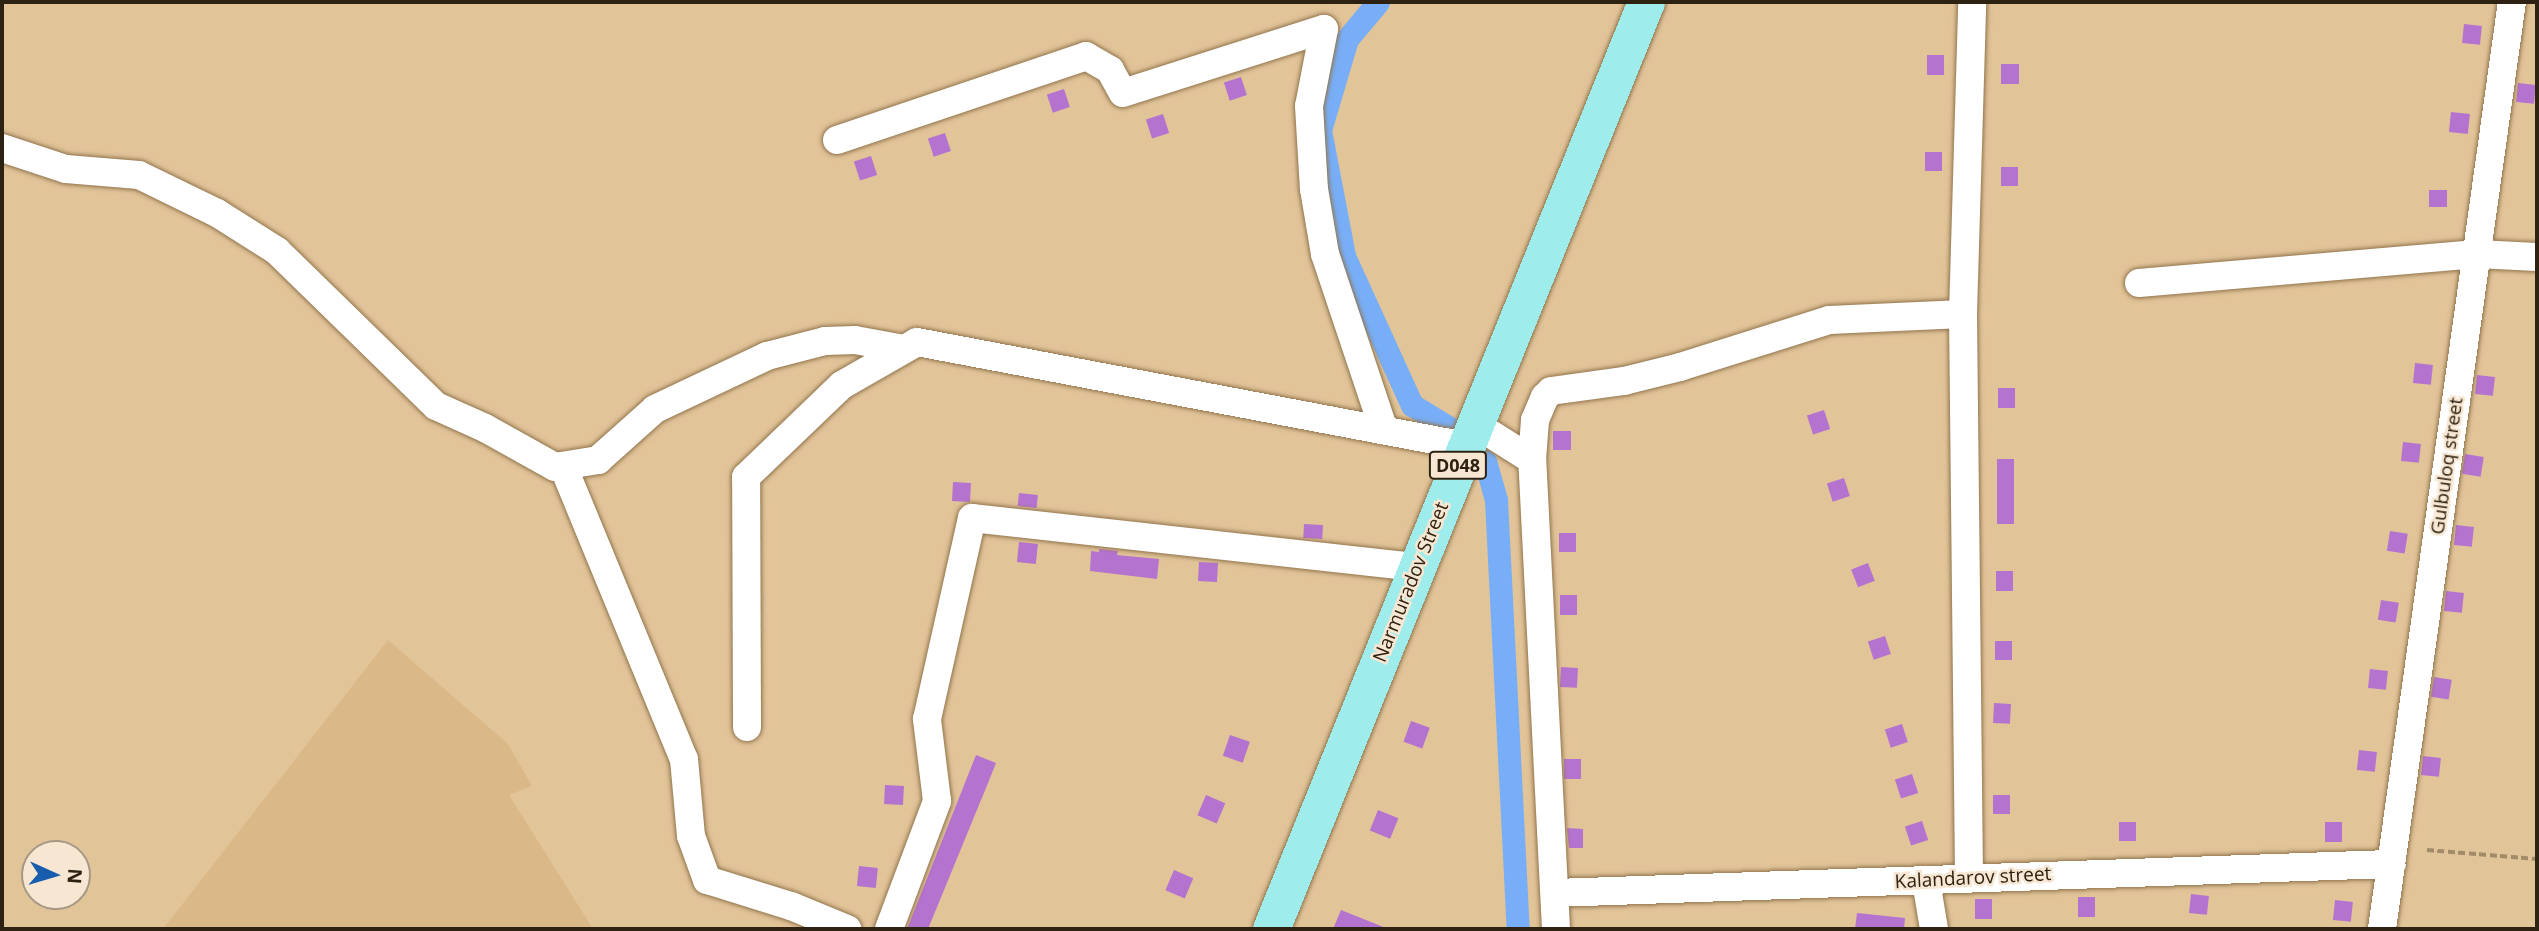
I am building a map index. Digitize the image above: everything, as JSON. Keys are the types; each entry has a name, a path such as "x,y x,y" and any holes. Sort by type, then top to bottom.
{"main road":[{"name":"Narmuradov Street","path":"1271,929 1646,2"}],"street":[{"path":"1969,877 1964,314 1972,2"},
{"name":"Gulbuloq street","path":"2382,929 2512,2"},
{"path":"837,140 1086,56 1110,69 1123,93 1324,29 1309,106 1314,189 1325,254 1384,430"},
{"path":"2,148 66,169 139,175 217,213 277,251 350,326 436,406 485,428 555,467 598,460 655,409 767,356 825,341 855,340 904,349"},
{"path":"2139,282 2477,254 2537,257"},
{"path":"1556,929 1532,460 1535,420 1551,391 1624,381 1679,367 1829,320 1964,314"},
{"path":"747,727 746,477 842,385 917,342 1384,430 1471,435 1532,460"},
{"path":"564,466 684,760 691,836 707,880 791,906 847,929"},
{"path":"889,929 937,801 927,719 972,518 1418,567"},
{"name":"Kalandarov street","path":"1555,893 2391,864"},
{"path":"1926,881 1934,929"}],"path":[{"path":"2427,850 2537,859"}],"shaded area":[{"path":"388,640 508,744 532,786 509,795 593,929 163,929"}],"building":[{"path":"2464,24 2482,26 2480,45 2462,43"},
{"path":"1927,55 1944,55 1944,75 1927,75"},
{"path":"2001,64 2019,64 2019,84 2001,84"},
{"path":"1241,77 1247,95 1230,101 1224,83"},
{"path":"2518,83 2536,85 2534,104 2516,102"},
{"path":"1064,89 1070,107 1053,113 1047,95"},
{"path":"2451,112 2470,114 2468,134 2449,132"},
{"path":"1163,114 1169,133 1152,139 1146,120"},
{"path":"945,133 951,151 934,157 928,139"},
{"path":"1925,152 1942,152 1942,171 1925,171"},
{"path":"871,156 877,175 860,181 854,162"},
{"path":"2001,167 2018,167 2018,186 2001,186"},
{"path":"2429,190 2447,190 2447,207 2429,207"},
{"path":"2415,363 2433,365 2431,385 2413,383"},
{"path":"2477,375 2495,377 2493,396 2475,394"},
{"path":"1998,388 2015,388 2015,408 1998,408"},
{"path":"1824,410 1830,429 1813,435 1807,416"},
{"path":"1553,431 1571,431 1571,450 1553,450"},
{"path":"2403,442 2421,444 2419,463 2401,461"},
{"path":"2465,454 2484,457 2481,477 2462,474"},
{"path":"1997,459 2014,459 2014,524 1997,524"},
{"path":"1844,478 1850,496 1833,502 1827,484"},
{"path":"953,482 971,483 970,502 952,501"},
{"path":"1019,493 1038,495 1037,508 1018,506"},
{"path":"1304,524 1323,525 1322,539 1303,538"},
{"path":"2456,525 2474,527 2472,547 2454,545"},
{"path":"2390,531 2408,534 2405,554 2387,551"},
{"path":"1559,533 1576,533 1576,552 1559,552"},
{"path":"1019,542 1038,544 1036,564 1017,562"},
{"path":"1099,549 1118,551 1117,555 1159,559 1157,579 1090,571 1091,551 1099,552"},
{"path":"1199,562 1218,563 1217,582 1198,581"},
{"path":"1868,563 1875,581 1858,587 1851,569"},
{"path":"1996,571 2013,571 2013,591 1996,591"},
{"path":"2446,591 2464,593 2462,613 2444,611"},
{"path":"1560,595 1577,595 1577,615 1560,615"},
{"path":"2381,600 2399,603 2396,623 2378,620"},
{"path":"1885,636 1891,654 1874,660 1868,642"},
{"path":"1995,641 2012,641 2012,660 1995,660"},
{"path":"1561,667 1578,668 1577,688 1560,687"},
{"path":"2370,669 2388,671 2386,690 2368,688"},
{"path":"2434,677 2452,680 2449,700 2431,697"},
{"path":"1994,703 2011,704 2010,724 1993,723"},
{"path":"1411,721 1430,728 1422,749 1403,742"},
{"path":"1902,724 1908,742 1891,748 1885,730"},
{"path":"1230,735 1250,742 1243,763 1223,756"},
{"path":"2359,750 2377,752 2375,772 2357,770"},
{"path":"976,755 996,763 928,929 907,929"},
{"path":"2423,756 2441,758 2439,777 2421,775"},
{"path":"1564,759 1581,759 1581,779 1564,779"},
{"path":"1912,774 1918,793 1901,799 1895,780"},
{"path":"885,785 904,786 903,805 884,804"},
{"path":"1206,795 1225,803 1217,823 1197,815"},
{"path":"1993,795 2010,795 2010,814 1993,814"},
{"path":"1378,810 1398,818 1390,839 1370,830"},
{"path":"1922,821 1928,840 1911,846 1905,827"},
{"path":"2119,822 2136,822 2136,841 2119,841"},
{"path":"2325,822 2342,822 2342,842 2325,842"},
{"path":"1567,828 1583,829 1583,848 1569,848"},
{"path":"859,866 878,868 876,888 857,886"},
{"path":"1174,870 1193,878 1185,898 1165,890"},
{"path":"2191,894 2209,896 2207,915 2189,913"},
{"path":"2078,897 2095,897 2095,917 2078,917"},
{"path":"1975,899 1992,899 1992,919 1975,919"},
{"path":"2335,900 2353,902 2351,922 2333,920"},
{"path":"1341,910 1386,928 1333,929"},
{"path":"1857,913 1905,918 1904,929 1855,929"}],"waterway":[{"path":"1378,2 1347,39 1320,130 1344,256 1412,405 1453,430"},
{"path":"1485,461 1496,500 1518,929"}]}
